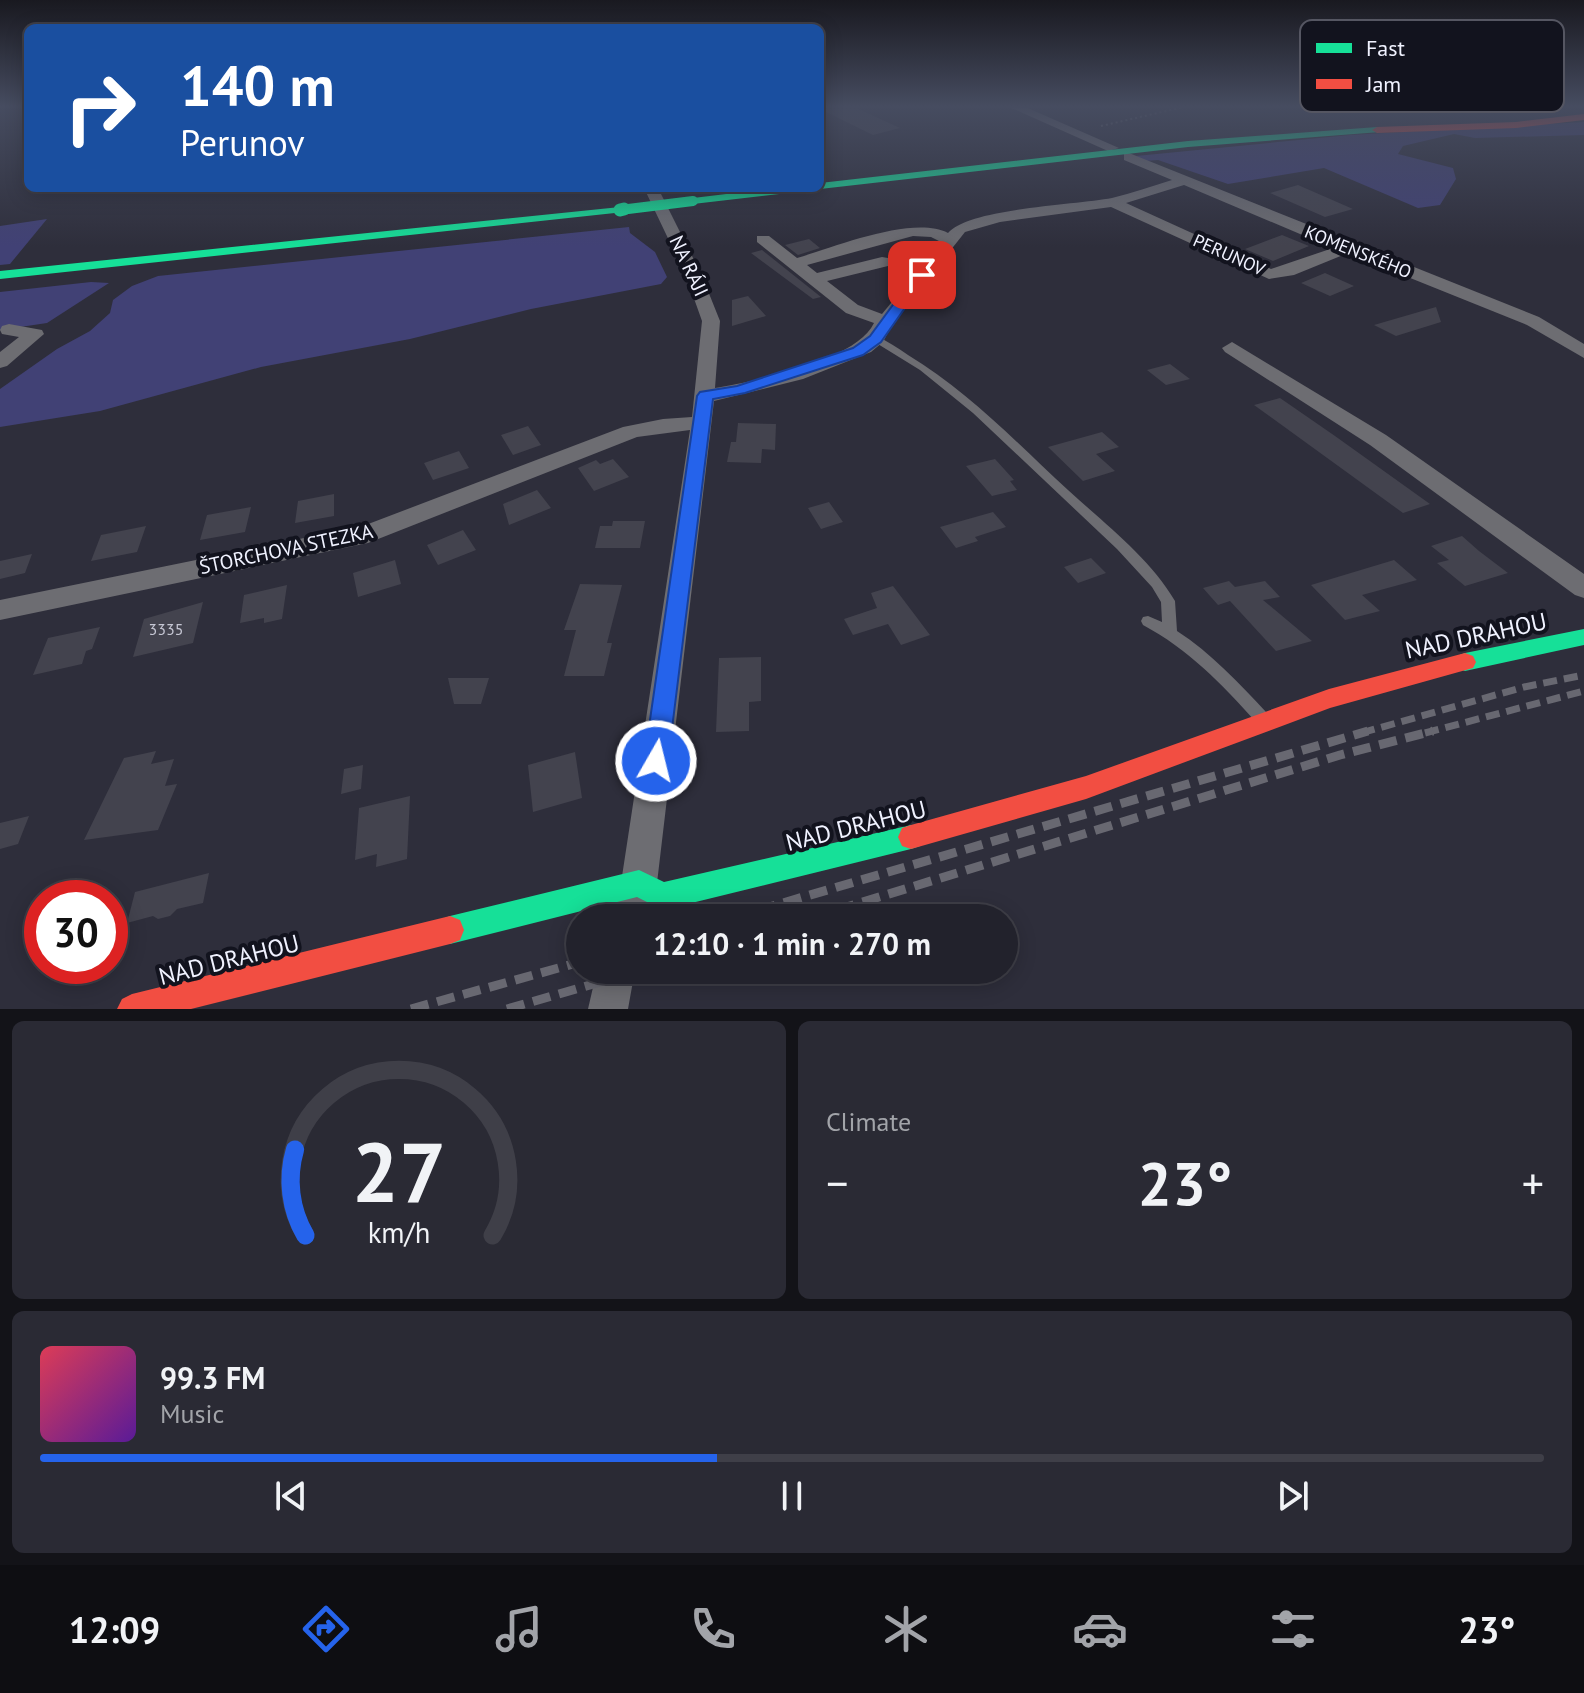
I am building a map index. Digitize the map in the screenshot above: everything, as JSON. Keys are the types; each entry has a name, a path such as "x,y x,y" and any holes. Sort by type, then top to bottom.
{"main road":[{"path":"824,186 1116,153"},
{"path":"0,275 771,192"},
{"name":"NAD DRAHOU","path":"132,1009 639,883 663,896 884,845 1107,780 1263,720 1419,671 1584,637"}],"street":[{"name":"KOMENSKÉHO","path":"1129,157 1533,321 1584,352"},
{"path":"705,396 739,390 858,352 880,330 960,229 999,218 1113,202 1184,181"},
{"name":"NA RÁJI","path":"632,904 639,883 702,423 710,313 653,192"},
{"name":"PERUNOV","path":"1113,202 1280,280 1347,248"},
{"path":"796,263 913,231 934,232 949,240"},
{"path":"763,239 880,330"},
{"path":"813,279 882,262"},
{"path":"0,362 35,334 9,330"},
{"path":"1232,348 1378,440 1584,588"},
{"name":"ŠTORCHOVA STEZKA","path":"0,610 368,534 631,432 663,425 702,423"},
{"path":"608,1009 613,984"}],"lane":[{"path":"880,330 977,411 1130,555 1168,601 1170,632"},
{"path":"1148,621 1170,632 1218,672 1263,720"}],"shaded area":[{"path":"1166,153 1399,153 1453,168 1456,179 1440,205 1418,208 1324,168 1228,184 1158,160 1145,161 1136,156"},
{"path":"47,219 10,264 0,265 0,226"},
{"path":"629,227 630,233 655,252 667,277 661,284 531,309 410,339 261,367 100,411 0,427 0,389 57,349 90,331 110,313 113,300 132,286 158,276"},
{"path":"91,282 109,283 47,323 0,330 0,292"}],"building":[{"path":"1298,185 1353,209 1325,217 1270,193"},
{"path":"1282,235 1309,246 1273,261 1245,249"},
{"path":"809,239 820,248 798,255 785,245"},
{"path":"762,250 821,297 813,299 751,253"},
{"path":"1325,273 1354,286 1330,296 1301,283"},
{"path":"748,296 766,316 732,326 732,300"},
{"path":"1436,307 1441,322 1396,336 1374,325"},
{"path":"1170,364 1190,379 1166,385 1147,370"},
{"path":"1280,398 1430,504 1403,513 1254,405"},
{"path":"738,423 776,424 775,450 762,449 761,463 727,462 731,442 736,442"},
{"path":"528,426 541,445 513,455 501,435"},
{"path":"1102,432 1119,447 1096,454 1115,471 1083,481 1048,447"},
{"path":"459,451 469,468 433,480 424,463"},
{"path":"613,459 629,477 594,491 578,468 596,460 600,464"},
{"path":"995,459 1014,480 1010,481 1017,490 992,496 966,466"},
{"path":"537,490 551,508 509,525 503,504"},
{"path":"334,494 334,516 295,523 298,501"},
{"path":"829,502 843,522 821,529 808,508"},
{"path":"251,507 245,532 200,540 207,515"},
{"path":"993,512 1006,527 975,537 978,541 956,548 940,527"},
{"path":"613,521 645,521 640,548 595,548 600,526 612,526"},
{"path":"146,526 137,552 91,561 101,535"},
{"path":"463,530 476,550 438,565 427,545"},
{"path":"1462,536 1508,573 1465,586 1437,563 1449,560 1431,546"},
{"path":"32,554 25,573 0,579 0,561"},
{"path":"1091,558 1106,573 1078,583 1064,567"},
{"path":"395,560 401,584 358,597 353,573"},
{"path":"1394,560 1417,580 1362,595 1380,611 1345,620 1311,585"},
{"path":"1229,581 1235,587 1265,581 1280,597 1263,600 1312,641 1276,651 1230,601 1218,605 1203,588"},
{"path":"580,584 622,585 607,643 612,643 604,676 564,676 576,630 564,630"},
{"path":"287,585 282,619 264,623 264,618 240,623 244,595"},
{"path":"893,586 930,635 901,645 888,624 853,635 844,619 877,608 871,593"},
{"path":"203,602 193,643 133,657 144,619"},
{"path":"100,627 92,649 86,651 82,664 33,675 48,638"},
{"path":"761,657 761,701 749,702 749,731 716,732 719,658"},
{"path":"448,678 489,678 481,704 454,704"},
{"path":"156,751 151,764 174,759 165,786 177,784 158,830 84,840 124,758"},
{"path":"575,752 582,798 533,812 528,765"},
{"path":"363,765 361,789 341,794 344,769"},
{"path":"410,796 407,859 376,867 377,854 355,860 359,808"},
{"path":"29,816 18,844 0,849 0,823"},
{"path":"209,873 203,903 177,909 170,916 158,919 153,916 128,923 135,892"}],"railway":[{"path":"1366,732 1524,687 1584,675"},
{"path":"1425,733 1584,691"},
{"path":"856,904 1340,755 1433,731"},
{"path":"780,904 1366,732"},
{"path":"1361,733 1366,732"},
{"path":"411,1009 566,966"},
{"path":"507,1009 594,984"}],"traffic: fast":[{"path":"824,186 1108,153"},
{"path":"693,201 771,192"},
{"path":"620,210 693,201"},
{"path":"0,275 620,210"},
{"path":"1465,662 1584,637"},
{"path":"450,930 639,883 663,896 911,837"}],"traffic: jam":[{"path":"911,837 1086,787 1329,699 1419,672 1465,662"},
{"path":"132,1009 450,930"}],"route":[{"path":"656,761 705,396 739,390 858,352 876,339 885,321 922,275"}]}
